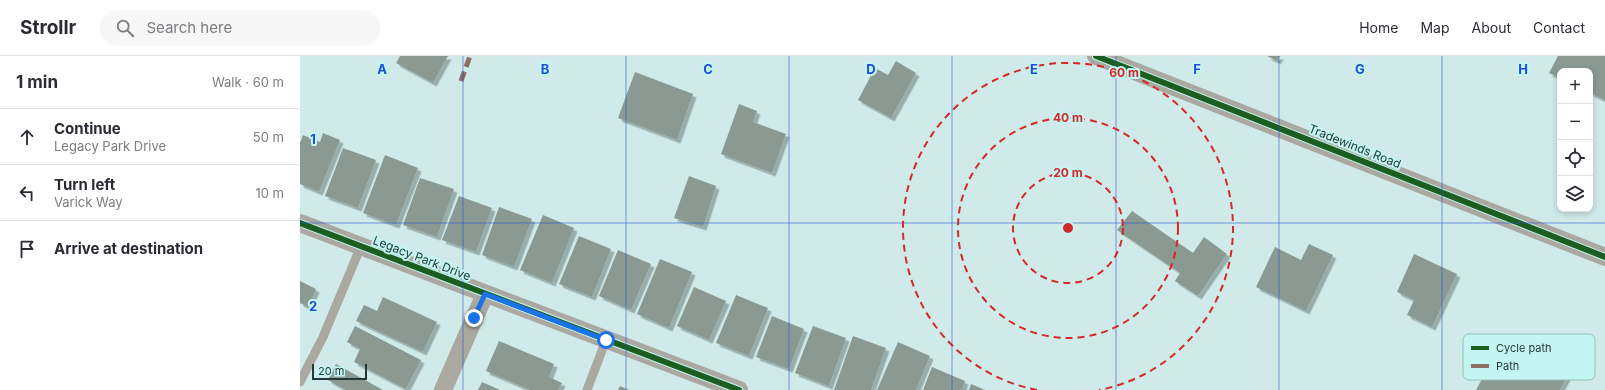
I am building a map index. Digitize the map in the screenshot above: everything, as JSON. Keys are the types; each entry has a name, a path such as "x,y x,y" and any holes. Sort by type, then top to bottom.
{"street":[{"name":"Tradewinds Road","path":"1096,56 1605,257"},
{"name":"Legacy Park Drive","path":"300,223 732,389"},
{"path":"443,390 485,294"}],"lane":[{"path":"300,382 323,337 361,246"},
{"path":"587,390 606,340"}],"building":[{"path":"400,56 448,56 433,83 396,63"},
{"path":"1267,56 1280,56 1277,61"},
{"path":"1558,56 1605,56 1605,100 1593,94 1593,68 1557,68 1557,77 1549,73"},
{"path":"896,61 916,73 891,118 858,100 875,68 888,75"},
{"path":"635,72 693,94 677,140 618,118"},
{"path":"739,104 757,111 753,122 786,134 772,173 721,154"},
{"path":"323,133 340,140 319,192 300,184 300,143 303,135 320,142"},
{"path":"343,148 376,160 358,208 325,196"},
{"path":"385,155 418,168 396,225 363,213"},
{"path":"689,176 716,186 703,227 674,218"},
{"path":"420,178 454,189 437,237 403,225"},
{"path":"459,196 492,208 476,252 442,240"},
{"path":"499,207 532,219 514,267 482,255"},
{"path":"1132,211 1193,253 1204,237 1227,254 1198,296 1175,281 1180,273 1117,230"},
{"path":"543,215 574,228 552,283 520,270"},
{"path":"579,236 611,249 592,297 559,284"},
{"path":"1309,244 1333,255 1306,311 1256,287 1275,247 1301,260"},
{"path":"618,250 651,264 631,310 599,296"},
{"path":"1414,254 1457,274 1432,327 1407,315 1414,300 1397,292"},
{"path":"660,259 692,272 669,328 637,314"},
{"path":"300,281 316,289 308,307 300,303"},
{"path":"694,287 726,301 709,340 677,326"},
{"path":"736,295 768,308 749,356 716,343"},
{"path":"383,297 437,322 423,352 356,321 364,305 377,311"},
{"path":"772,316 804,329 789,369 756,357"},
{"path":"355,326 421,360 406,389 354,362 360,349 347,342"},
{"path":"813,326 846,338 829,386 795,373"},
{"path":"853,336 886,348 871,390 834,390"},
{"path":"499,341 554,364 549,377 562,383 558,390 530,390 486,371"},
{"path":"898,342 930,356 916,390 877,390"},
{"path":"336,364 383,390 346,390 328,380"},
{"path":"932,367 965,381 962,390 923,390"},
{"path":"1481,380 1565,380 1560,390 1476,390"},
{"path":"482,382 500,390 478,390"},
{"path":"971,384 985,390 969,390"},
{"path":"620,386 629,390 618,390"}],"marked path":[{"path":"461,81 470,56"}],"cycle path":[{"path":"1096,56 1605,257"},
{"path":"300,223 739,390"}],"route":[{"path":"474,318 485,294 606,340"}]}
